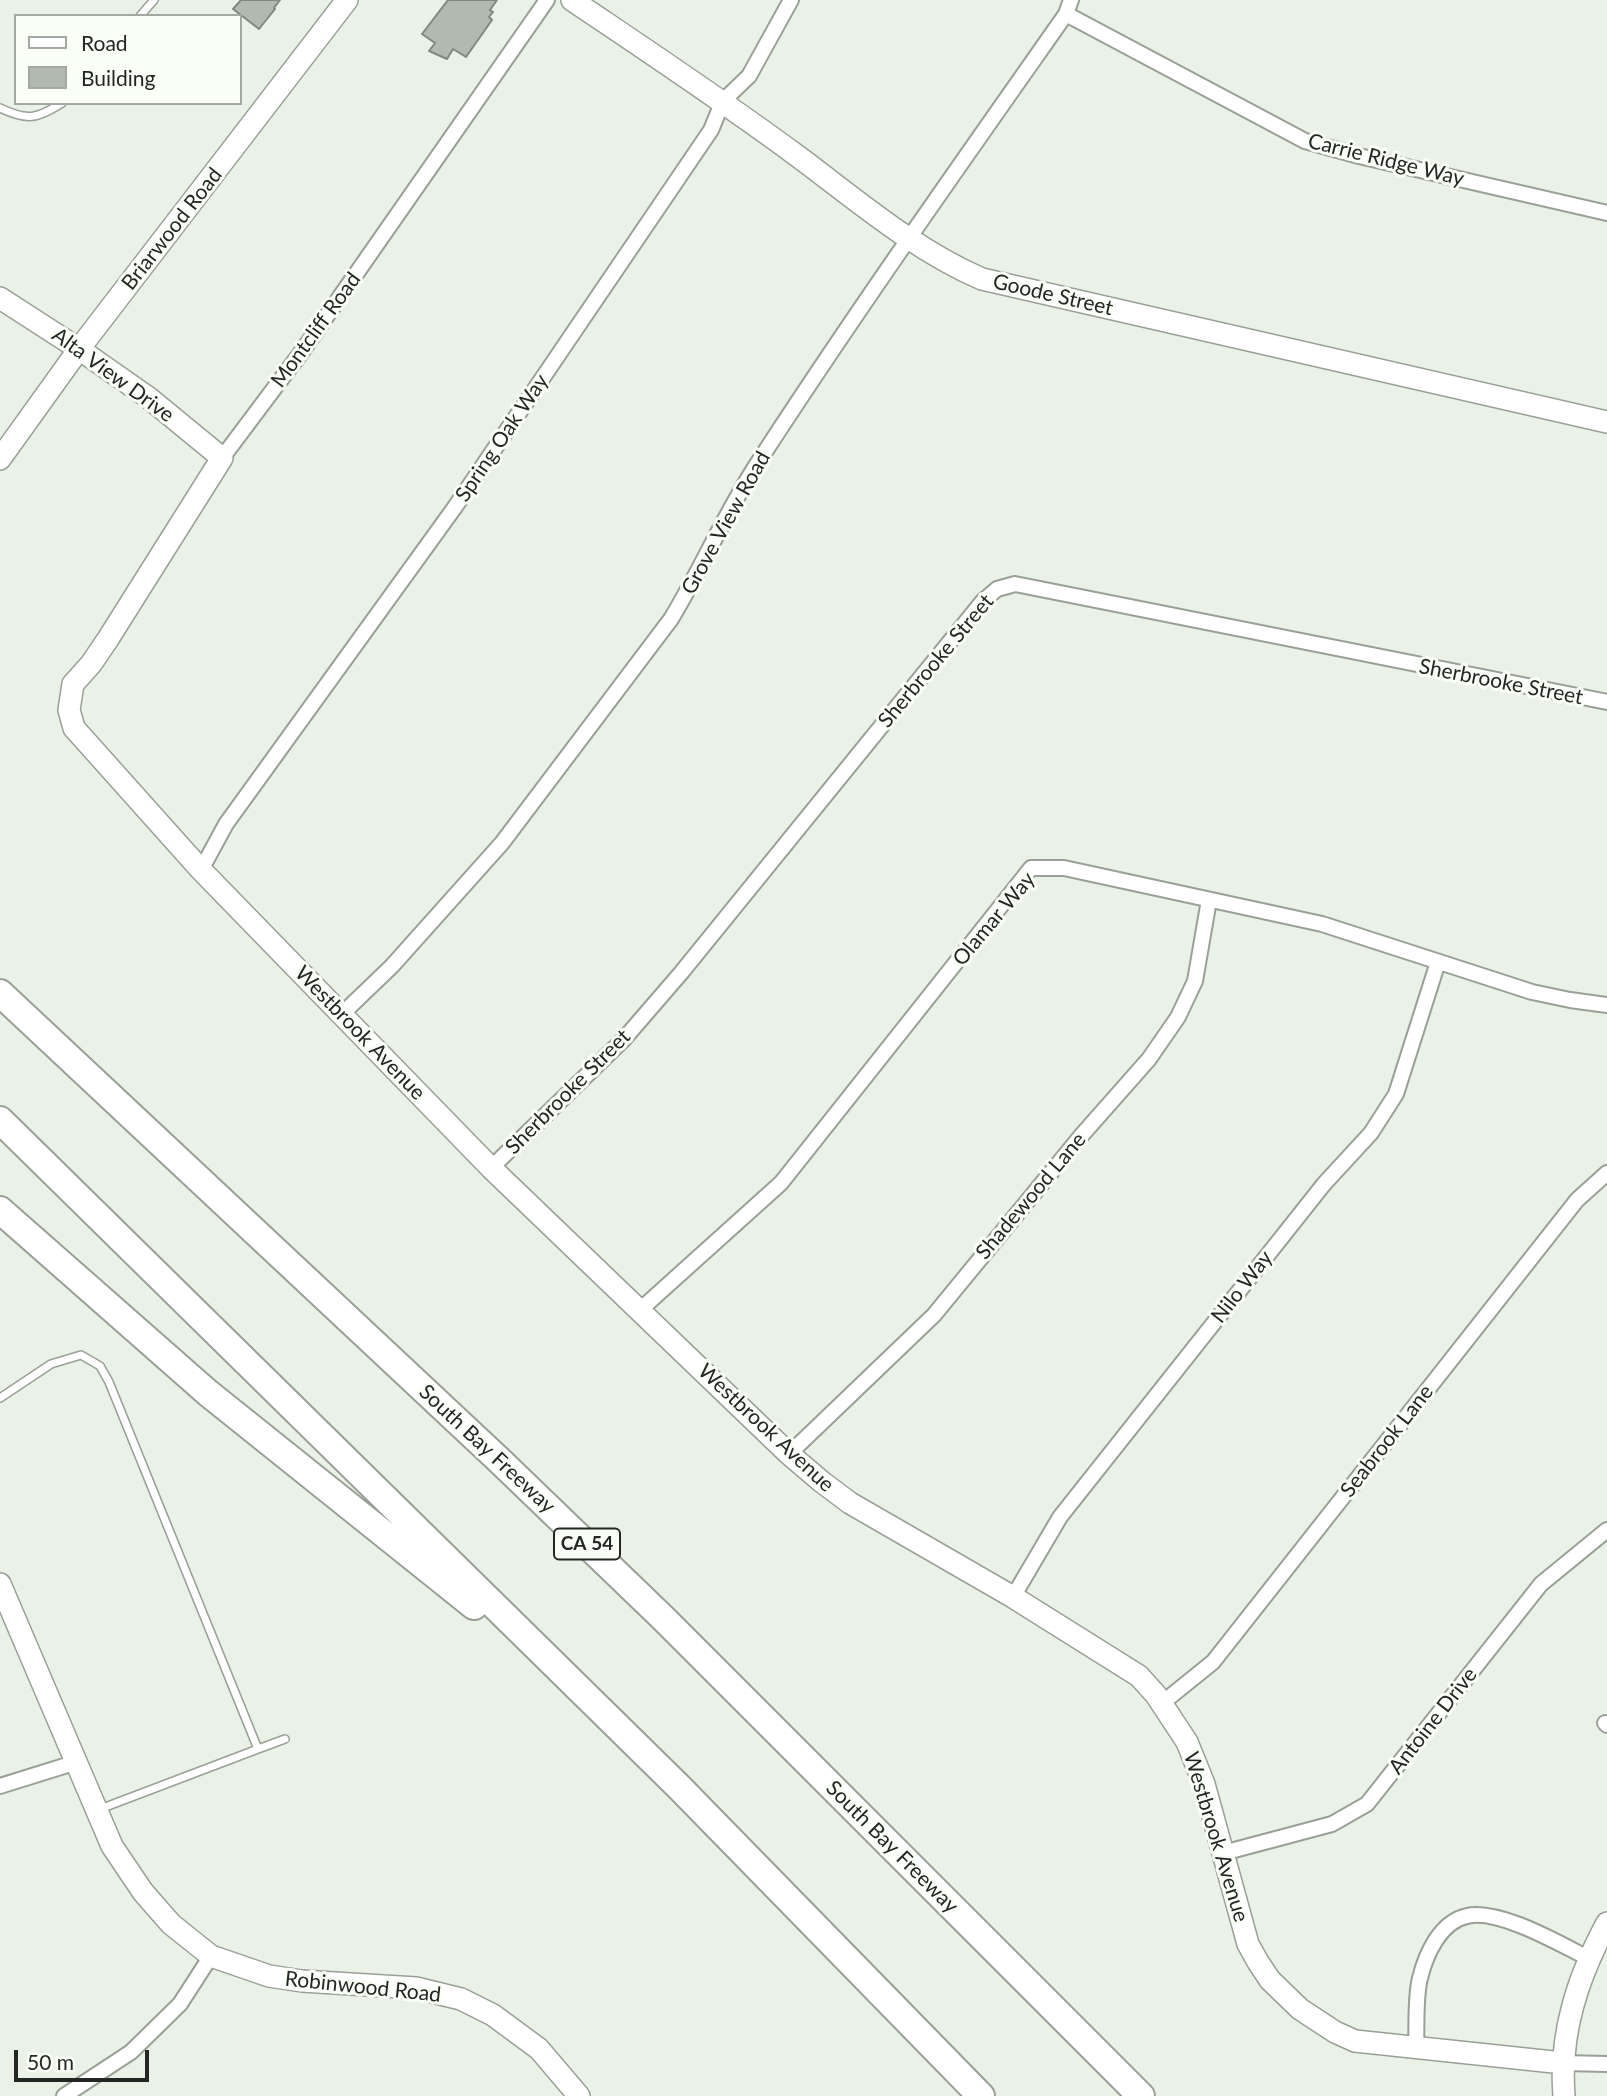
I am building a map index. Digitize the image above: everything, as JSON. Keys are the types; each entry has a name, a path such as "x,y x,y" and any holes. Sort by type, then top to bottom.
{"highway":[{"name":"South Bay Freeway","path":"6,996 606,1562 1141,2096"},
{"path":"0,1120 679,1787 981,2096"},
{"path":"0,1210 208,1393 587,1697"}],"street":[{"name":"Briarwood Road","path":"0,459 79,349 347,0"},
{"name":"Montcliff Road","path":"91,664 222,458 303,350 547,0"},
{"name":"Goode Street","path":"572,0 723,101 909,238 982,279 1607,422"},
{"name":"Spring Oak Way","path":"201,870 226,824 468,488 710,130 723,101 749,76 791,0"},
{"name":"Carrie Ridge Way","path":"1068,7 1305,141 1367,158 1607,213"},
{"name":"Grove View Road","path":"341,1015 393,966 502,843 670,619 693,583 757,464 1068,7"},
{"name":"Alta View Drive","path":"0,298 149,398 222,458"},
{"name":"Sherbrooke Street","path":"492,1168 624,1039 681,973 982,601 997,589 1015,584 1607,702"},
{"name":"Westbrook Avenue","path":"91,664 73,684 69,710 74,728 201,870 492,1168 789,1454 822,1482 850,1503 1013,1597 1139,1676 1187,1742 1204,1784 1248,1944 1270,1979 1284,1995 1317,2022 1355,2041 1563,2063"},
{"name":"Olamar Way","path":"640,1310 781,1184 1031,868 1064,868 1322,924 1532,992 1607,1004"},
{"name":"Shadewood Lane","path":"789,1454 934,1315 1154,1052 1178,1017 1195,981 1209,900"},
{"name":"Nilo Way","path":"1013,1597 1060,1517 1324,1184 1371,1133 1384,1114 1396,1094 1438,962"},
{"name":"Seabrook Lane","path":"1161,1704 1213,1662 1577,1200 1607,1173"},
{"name":"Antoine Drive","path":"1223,1853 1332,1824 1367,1804 1541,1584 1607,1530"},
{"name":"Robinwood Road","path":"0,1584 112,1846 144,1892 172,1924 211,1956 280,1978 416,1988 461,1999 493,2015 539,2049 579,2096"},
{"path":"0,1786 77,1762"},
{"path":"1416,2048 1420,1980 1431,1947 1448,1926 1467,1916 1492,1916 1588,1958"},
{"path":"1564,2096 1563,2063 1573,2006 1588,1958 1607,1923"},
{"path":"64,2096 131,2052 180,2004 211,1956"},
{"path":"1563,2063 1607,2064"}],"lane":[{"path":"142,14 154,0"},
{"path":"0,108 17,116 31,118 58,105"},
{"path":"0,1398 51,1364 82,1355 100,1366 114,1394 258,1749"},
{"path":"97,1810 285,1739"}],"building":[{"path":"241,0 280,0 259,29 233,9"},
{"path":"448,0 497,0 490,10 493,12 489,17 492,20 466,57 453,49 447,59 429,51 435,43 422,34"}]}
